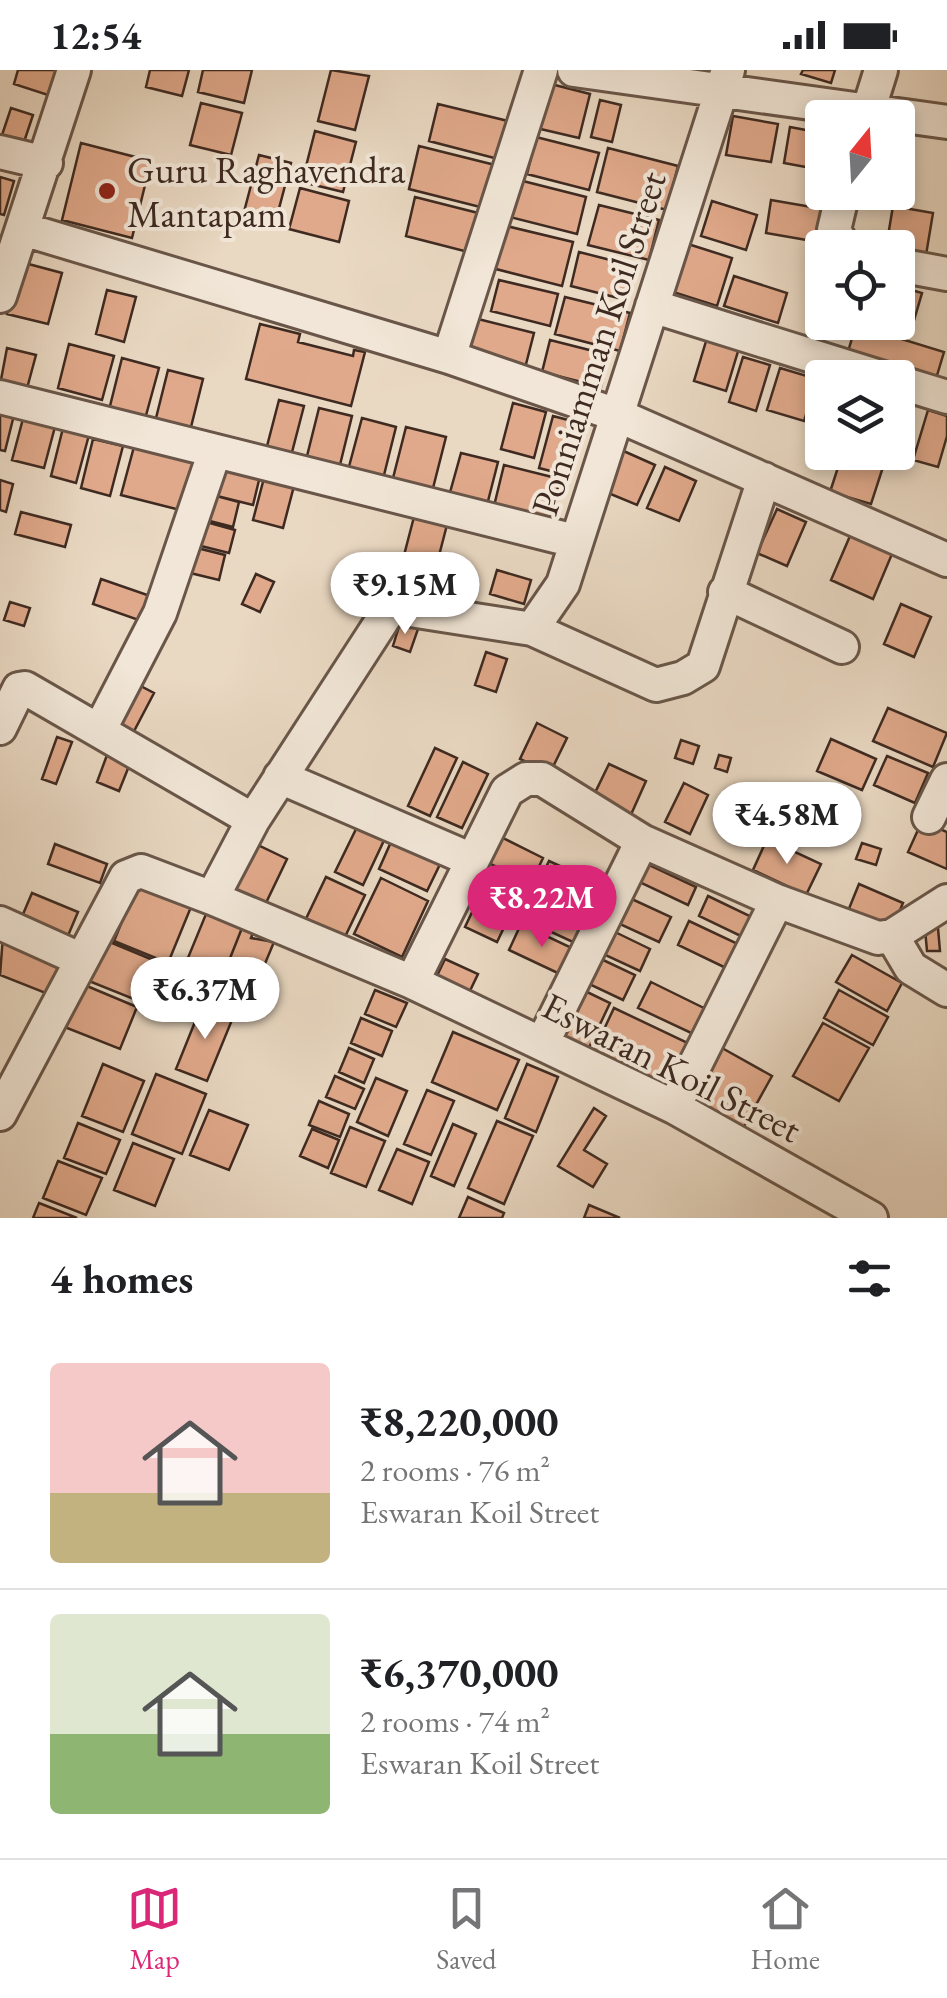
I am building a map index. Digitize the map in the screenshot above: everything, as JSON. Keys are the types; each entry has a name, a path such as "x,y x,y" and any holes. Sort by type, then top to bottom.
{"street":[{"path":"0,296 74,70"},
{"path":"449,356 541,70"},
{"path":"574,70 726,79 811,100"},
{"path":"871,100 881,70"},
{"name":"Ponniamman Koil Street","path":"532,629 563,584 726,79"},
{"path":"915,119 947,122"},
{"path":"0,152 46,162"},
{"path":"23,229 449,356 617,415 947,560"},
{"path":"915,268 947,274"},
{"path":"652,306 825,360"},
{"path":"915,387 947,397"},
{"path":"0,397 575,541"},
{"path":"100,729 160,613 215,452"},
{"path":"0,1114 131,873 140,871 212,898 253,820 391,607 532,629 656,685 683,678 703,666 764,479"},
{"path":"726,592 842,648"},
{"path":"0,728 22,687 253,820"},
{"path":"280,777 472,860"},
{"path":"412,982 507,791 526,780 542,779 642,842 878,938 892,936 947,900"},
{"path":"929,818 947,780"},
{"path":"542,1044 642,842"},
{"name":"Eswaran Koil Street","path":"212,898 412,982 674,1106 871,1218"},
{"path":"674,1106 777,900"},
{"path":"0,923 82,960"},
{"path":"892,936 912,968 947,990"}],"building":[{"path":"18,70 60,70 51,96 14,84"},
{"path":"150,70 189,70 182,96 146,87"},
{"path":"203,70 252,70 244,103 198,92"},
{"path":"331,70 369,76 355,130 318,121"},
{"path":"803,70 835,70 831,83 801,74"},
{"path":"543,82 590,94 579,138 532,127"},
{"path":"600,100 621,105 612,142 591,137"},
{"path":"201,103 242,113 231,155 190,145"},
{"path":"438,104 508,121 498,159 429,141"},
{"path":"11,108 33,115 21,151 0,141"},
{"path":"733,116 778,124 771,162 726,155"},
{"path":"790,127 805,130 805,167 784,163"},
{"path":"315,131 356,142 343,192 302,182"},
{"path":"536,137 599,153 589,190 527,174"},
{"name":"Guru Raghavendra Mantapam","path":"81,143 151,161 132,238 62,220"},
{"path":"419,146 499,166 488,209 409,189"},
{"path":"608,148 678,166 667,210 597,192"},
{"path":"259,155 291,163 277,216 245,208"},
{"path":"0,177 14,181 4,215 0,214"},
{"path":"515,179 586,197 577,234 506,216"},
{"path":"300,188 349,201 339,242 289,229"},
{"path":"415,197 482,214 472,253 406,236"},
{"path":"771,200 805,206 805,210 829,210 826,230 805,230 805,240 766,233"},
{"path":"712,201 757,215 746,250 701,236"},
{"path":"599,205 659,220 649,260 588,245"},
{"path":"892,210 933,213 925,261 915,259 915,230 889,230"},
{"path":"498,224 573,242 562,286 488,267"},
{"path":"688,244 732,258 717,306 673,292"},
{"path":"579,252 634,266 626,300 571,286"},
{"path":"21,262 62,273 48,324 7,314"},
{"path":"734,276 787,293 778,323 724,306"},
{"path":"499,280 558,294 550,326 491,311"},
{"path":"107,290 136,297 124,342 96,334"},
{"path":"915,291 922,293 915,317"},
{"path":"565,297 630,313 620,351 555,334"},
{"path":"478,319 534,333 525,368 469,354"},
{"path":"260,324 300,334 298,342 353,356 354,350 365,352 351,406 246,379"},
{"path":"707,338 739,348 726,391 694,381"},
{"path":"550,340 609,355 601,387 542,372"},
{"path":"852,340 905,340 944,352 935,382 915,376 915,360 863,360 847,355"},
{"path":"69,344 114,356 102,400 58,388"},
{"path":"7,348 36,355 26,392 0,385"},
{"path":"743,357 770,365 756,411 729,402"},
{"path":"122,358 159,368 145,419 109,410"},
{"path":"780,368 805,375 804,421 767,410"},
{"path":"168,370 203,379 189,435 154,426"},
{"path":"279,400 304,406 291,456 266,450"},
{"path":"513,403 546,412 534,458 501,449"},
{"path":"319,408 352,416 338,473 305,464"},
{"path":"928,410 947,416 947,436 938,467 915,461"},
{"path":"0,412 14,415 5,451 0,450"},
{"path":"24,415 56,423 44,468 12,460"},
{"path":"553,416 583,424 570,476 539,468"},
{"path":"362,418 396,427 382,483 347,474"},
{"path":"406,427 446,437 432,492 392,482"},
{"path":"63,428 89,435 76,483 51,476"},
{"path":"93,439 123,446 110,496 81,488"},
{"path":"135,443 197,459 184,511 121,495"},
{"path":"619,449 655,465 637,505 601,490"},
{"path":"461,453 498,462 487,505 449,496"},
{"path":"504,465 560,479 549,521 494,506"},
{"path":"221,466 260,476 253,505 213,495"},
{"path":"665,467 696,481 679,521 647,508"},
{"path":"837,470 882,470 871,504 830,492"},
{"path":"264,478 294,486 283,528 253,520"},
{"path":"0,480 13,484 6,512 0,510"},
{"path":"209,494 239,502 233,527 202,519"},
{"path":"777,509 806,522 787,566 757,553"},
{"path":"21,512 71,525 65,547 15,534"},
{"path":"415,513 448,521 435,571 402,563"},
{"path":"199,520 235,530 229,553 193,544"},
{"path":"850,536 892,554 873,599 831,580"},
{"path":"189,546 225,555 219,580 182,571"},
{"path":"497,570 531,580 524,604 490,594"},
{"path":"256,574 274,582 260,612 242,604"},
{"path":"101,579 156,598 147,623 93,604"},
{"path":"10,602 30,608 24,626 4,620"},
{"path":"901,604 931,617 914,657 884,644"},
{"path":"400,623 418,629 410,652 393,646"},
{"path":"486,652 507,659 496,692 475,685"},
{"path":"133,682 154,693 133,733 112,722"},
{"path":"888,708 947,733 933,767 873,741"},
{"path":"537,723 567,738 550,773 520,759"},
{"path":"57,737 72,742 56,784 42,779"},
{"path":"831,739 876,759 862,790 817,771"},
{"path":"681,740 699,746 693,764 675,758"},
{"path":"110,747 133,756 119,791 97,782"},
{"path":"435,748 457,758 430,816 408,806"},
{"path":"719,755 731,758 727,772 715,768"},
{"path":"887,756 928,773 915,803 874,785"},
{"path":"463,762 488,774 462,828 437,817"},
{"path":"609,764 646,781 629,819 591,801"},
{"path":"684,783 708,795 690,834 665,822"},
{"path":"788,793 815,801 809,820 782,811"},
{"path":"360,821 387,834 363,885 335,872"},
{"path":"922,821 947,832 947,869 908,852"},
{"path":"395,833 444,856 427,891 379,869"},
{"path":"497,835 543,858 531,883 484,861"},
{"path":"767,839 821,864 806,895 753,870"},
{"path":"254,843 287,859 264,907 231,891"},
{"path":"862,843 881,849 876,865 856,859"},
{"path":"55,844 107,864 100,883 48,864"},
{"path":"549,861 597,883 583,911 536,889"},
{"path":"643,862 696,887 688,905 635,880"},
{"path":"326,877 365,895 342,943 303,925"},
{"path":"381,878 428,901 402,957 354,934"},
{"path":"859,884 903,903 892,929 848,911"},
{"path":"137,885 191,907 168,963 114,941"},
{"path":"32,893 78,912 64,945 18,926"},
{"path":"534,895 584,919 573,942 523,919"},
{"path":"623,895 671,917 659,942 611,920"},
{"path":"708,896 756,919 747,939 699,916"},
{"path":"476,904 508,919 497,942 465,927"},
{"path":"206,914 242,928 213,1001 176,987"},
{"path":"689,921 738,944 726,968 678,945"},
{"path":"521,924 574,949 562,975 509,950"},
{"path":"242,928 253,933 251,938 274,942 244,1014 213,1001"},
{"path":"938,928 940,951 927,951 925,929"},
{"path":"613,931 650,949 640,971 603,954"},
{"path":"3,936 63,960 48,994 0,975"},
{"path":"100,938 158,962 141,1002 84,979"},
{"path":"852,955 902,983 887,1011 836,982"},
{"path":"445,959 478,974 466,999 433,984"},
{"path":"601,959 635,975 623,1000 589,984"},
{"path":"75,981 137,1007 120,1049 57,1024"},
{"path":"651,982 714,1013 702,1038 638,1008"},
{"path":"375,990 407,1003 396,1027 365,1014"},
{"path":"583,990 610,1003 586,1054 558,1041"},
{"path":"839,990 888,1017 873,1045 824,1018"},
{"path":"203,1002 234,1015 207,1081 176,1069"},
{"path":"614,1008 690,1044 666,1093 591,1057"},
{"path":"361,1018 392,1031 382,1056 351,1043"},
{"path":"823,1023 869,1048 839,1101 793,1076"},
{"path":"453,1032 519,1060 497,1110 432,1082"},
{"path":"349,1048 374,1059 364,1083 339,1072"},
{"path":"722,1048 772,1076 742,1130 691,1102"},
{"path":"103,1064 144,1081 123,1132 82,1116"},
{"path":"527,1064 558,1077 536,1132 505,1118"},
{"path":"156,1074 206,1094 182,1154 132,1134"},
{"path":"335,1076 364,1089 355,1109 326,1097"},
{"path":"376,1078 407,1091 388,1136 357,1122"},
{"path":"427,1090 454,1101 431,1155 404,1144"},
{"path":"319,1101 349,1114 340,1137 309,1125"},
{"path":"594,1108 606,1116 584,1150 607,1164 593,1187 558,1166"},
{"path":"209,1110 248,1125 229,1170 190,1155"},
{"path":"497,1121 533,1136 504,1204 468,1188"},
{"path":"78,1123 120,1140 106,1174 64,1158"},
{"path":"453,1124 476,1134 454,1186 431,1176"},
{"path":"350,1127 385,1141 366,1187 331,1173"},
{"path":"312,1129 339,1140 328,1168 300,1156"},
{"path":"133,1143 174,1159 155,1206 114,1190"},
{"path":"397,1149 429,1162 412,1204 379,1190"},
{"path":"58,1161 102,1178 86,1215 43,1198"},
{"path":"468,1197 504,1213 502,1218 459,1218"},
{"path":"39,1203 77,1218 33,1218"},
{"path":"589,1205 620,1218 584,1218"}],"place":[{"name":"Guru Raghavendra Mantapam","path":"107,191"}]}
